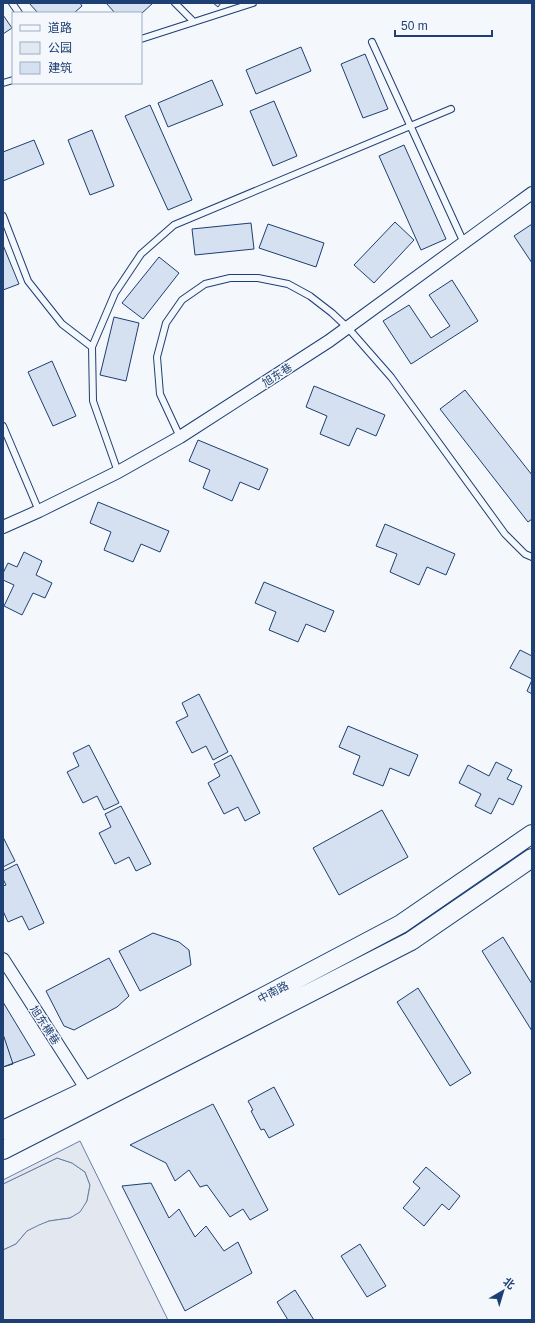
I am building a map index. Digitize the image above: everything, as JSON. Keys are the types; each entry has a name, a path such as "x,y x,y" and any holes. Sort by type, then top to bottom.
{"main road":[{"name":"中南路","path":"3,1130 87,1090 401,924 532,834"},
{"name":"中南路","path":"3,1150 411,941 532,858"}],"street":[{"name":"旭东巷","path":"3,527 39,512 118,472 180,437 329,342 532,193"},
{"name":"旭东横巷","path":"3,959 87,1090"}],"lane":[{"path":"12,3 18,12"},
{"path":"175,3 194,22"},
{"path":"142,39 253,3"},
{"path":"372,42 464,243"},
{"path":"118,472 93,401 92,347 115,293 141,254 174,225 451,109"},
{"path":"3,216 28,281 62,324 92,347"},
{"path":"180,437 160,394 157,357 166,323 182,300 205,284 230,278 258,278 288,284 310,296 348,328 391,377 504,534 525,554 532,557"},
{"path":"3,426 39,512"}],"green space":[{"path":"57,1158 72,1163 85,1172 90,1185 87,1201 81,1212 70,1218 49,1221 27,1231 16,1244 3,1250 3,1184"}],"shaded area":[{"path":"80,1141 168,1320 3,1320 3,1250 16,1244 27,1231 39,1225 49,1221 70,1218 80,1212 87,1201 90,1185 85,1172 72,1163 57,1158 3,1184 3,1180"}],"building":[{"path":"29,3 80,3 82,6 75,12 37,12"},
{"path":"106,3 153,3 142,13 114,12"},
{"path":"213,3 221,3 218,7"},
{"path":"3,15 12,28 3,34"},
{"path":"301,47 311,71 256,94 246,70"},
{"path":"365,54 388,109 363,118 341,64"},
{"path":"212,80 223,105 168,127 158,103"},
{"path":"274,101 297,156 273,166 250,111"},
{"path":"150,105 192,200 168,210 125,116"},
{"path":"92,130 114,186 90,195 68,140"},
{"path":"34,140 44,164 3,181 3,152"},
{"path":"404,145 446,239 421,250 379,156"},
{"path":"395,222 414,240 374,283 354,265"},
{"path":"251,223 254,249 195,255 192,229"},
{"path":"268,224 324,243 316,267 259,248"},
{"path":"532,224 532,263 514,236"},
{"path":"3,245 19,284 3,290"},
{"path":"159,257 179,273 143,319 122,303"},
{"path":"452,280 478,321 411,364 383,321 409,305 431,338 450,326 429,295"},
{"path":"114,317 139,323 126,381 100,375"},
{"path":"52,361 76,416 53,426 28,372"},
{"path":"314,386 385,415 376,436 357,428 349,446 320,434 327,416 306,407"},
{"path":"465,390 532,475 532,519 528,522 440,409"},
{"path":"198,440 268,469 259,490 240,482 232,501 203,488 210,470 189,461"},
{"path":"98,502 169,531 160,552 141,544 133,562 104,550 111,532 90,523"},
{"path":"385,524 455,554 446,575 427,567 419,585 390,572 397,554 376,546"},
{"path":"24,552 42,561 36,575 52,583 45,598 33,593 22,615 4,606 14,585 3,580 3,573 8,563 17,567"},
{"path":"264,582 334,611 325,632 306,624 298,642 269,630 276,612 255,603"},
{"path":"520,650 532,656 532,679 510,668"},
{"path":"532,680 532,694 527,691"},
{"path":"199,694 228,752 213,760 206,746 192,753 176,722 188,716 182,703"},
{"path":"348,726 418,755 409,776 390,768 383,786 353,774 360,756 339,747"},
{"path":"89,745 119,803 104,810 97,796 83,803 67,772 79,766 73,753"},
{"path":"231,755 260,813 245,821 238,807 224,814 208,783 220,776 214,764"},
{"path":"496,762 512,770 507,779 522,786 513,805 499,798 491,814 475,806 481,794 459,783 468,765 489,776"},
{"path":"121,806 151,864 136,871 129,857 115,864 99,833 111,827 105,814"},
{"path":"382,810 408,857 339,895 313,848"},
{"path":"3,837 15,861 3,867"},
{"path":"17,864 44,923 29,930 22,916 8,922 3,911 3,886 6,885 3,879 3,871"},
{"path":"153,933 179,942 189,950 191,965 140,991 119,951"},
{"path":"503,937 532,984 532,1031 482,951"},
{"path":"109,958 129,996 117,1007 74,1030 64,1026 46,991"},
{"path":"418,988 471,1073 450,1086 397,1002"},
{"path":"3,1002 35,1055 3,1067"},
{"path":"3,1034 13,1064 3,1067"},
{"path":"274,1087 294,1125 269,1138 264,1129 261,1130 251,1111 253,1110 248,1101"},
{"path":"213,1104 268,1210 250,1220 243,1209 230,1217 207,1185 200,1187 189,1170 175,1181 166,1163 130,1145"},
{"path":"426,1167 460,1196 449,1210 442,1204 424,1226 403,1208 420,1188 413,1182"},
{"path":"151,1183 169,1218 179,1209 195,1237 206,1226 224,1251 238,1242 252,1273 185,1311 122,1186"},
{"path":"360,1244 386,1286 367,1297 341,1256"},
{"path":"295,1290 314,1320 288,1320 277,1302"}]}
